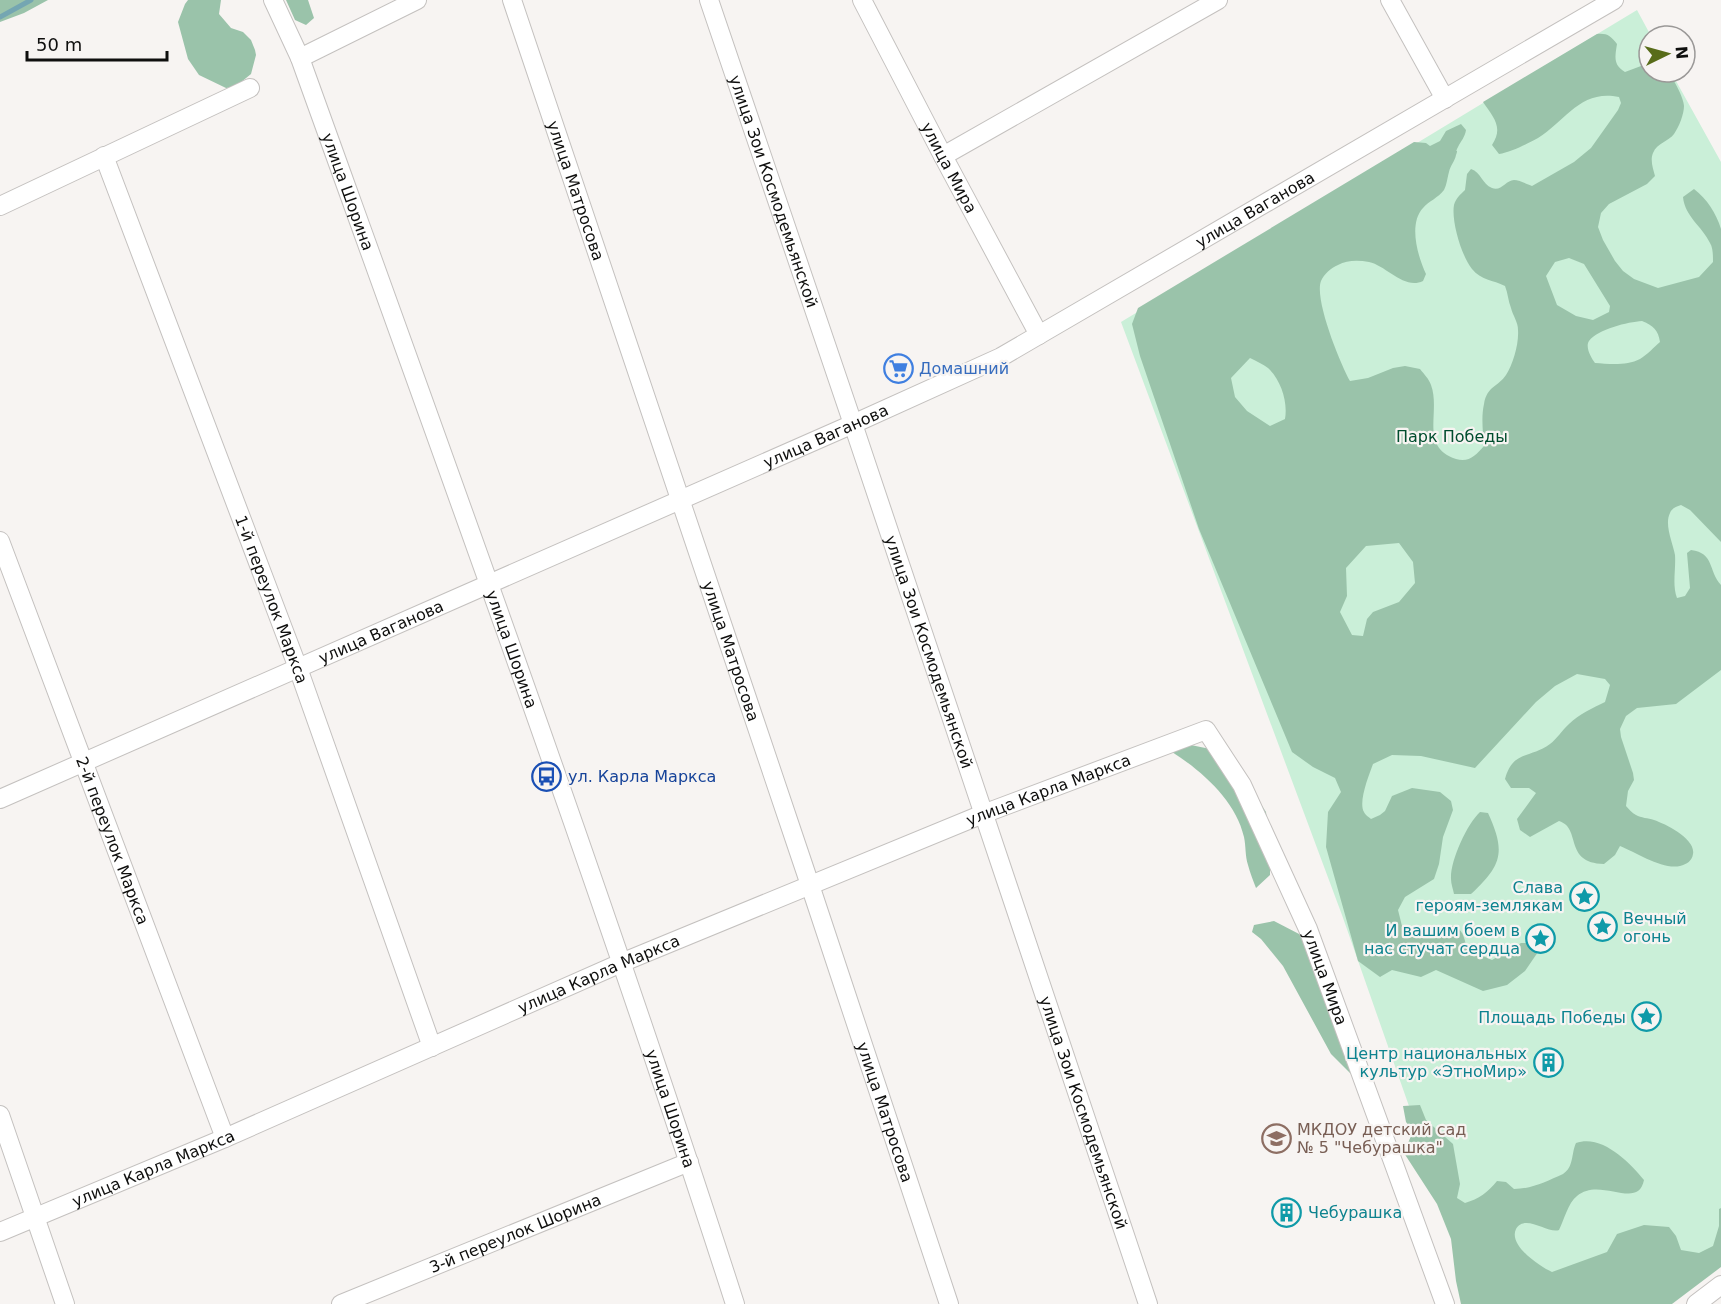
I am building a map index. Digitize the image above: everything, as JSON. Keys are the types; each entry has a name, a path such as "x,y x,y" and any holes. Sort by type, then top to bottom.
{"street":[{"name":"улица Шорина","path":"273,0 300,58 489,584 689,1162 735,1304"},
{"path":"300,58 417,0"},
{"name":"улица Матросова","path":"512,0 949,1304"},
{"name":"улица Зои Космодемьянской","path":"709,0 1148,1304"},
{"name":"улица Мира","path":"862,0 1039,335"},
{"path":"943,156 1218,0"},
{"path":"1390,0 1445,99"},
{"name":"улица Ваганова","path":"0,799 679,501 1000,357 1614,0"},
{"path":"0,206 250,88"},
{"name":"1-й переулок Маркса","path":"104,156 298,668 432,1047"},
{"name":"2-й переулок Маркса","path":"0,541 225,1138"},
{"name":"улица Мира","path":"1206,730 1242,785 1308,929 1445,1304"},
{"name":"улица Карла Маркса","path":"0,1232 225,1138 621,963 983,814 1206,730"},
{"path":"0,1115 65,1304"},
{"name":"3-й переулок Шорина","path":"341,1304 689,1162"},
{"path":"1696,1304 1721,1285"}],"green space":[{"path":"0,0 48,0 24,13 0,22"},
{"path":"188,0 221,0 219,14 231,28 243,32 251,40 256,55 251,74 235,87 226,88 199,75 188,59 178,22"},
{"path":"286,0 308,0 314,18 306,25 295,20"},
{"name":"Парк Победы","path":"1637,10 1645,24 1637,24 1637,84 1678,84 1721,162 1721,1259 1473,1304 1437,1186 1342,915 1121,322"},
{"path":"1597,34 1609,36 1617,44 1616,60 1621,69 1625,72 1637,68 1637,84 1676,84 1684,102 1683,113 1674,134 1657,147 1652,156 1655,176 1647,184 1609,204 1601,213 1598,227 1603,240 1623,271 1634,279 1658,288 1699,277 1713,262 1711,245 1690,216 1683,197 1694,189 1699,193 1710,207 1721,229 1721,542 1690,510 1681,505 1671,511 1668,523 1675,555 1674,583 1677,598 1685,596 1690,588 1687,553 1691,550 1699,552 1708,559 1721,585 1721,670 1676,704 1637,708 1626,716 1620,729 1634,780 1628,791 1626,806 1638,816 1654,820 1672,829 1690,843 1693,854 1689,862 1680,866 1666,866 1620,846 1615,855 1604,864 1591,862 1578,852 1570,831 1559,821 1530,837 1520,830 1517,819 1536,793 1529,788 1511,788 1505,779 1508,770 1517,759 1550,744 1577,717 1605,702 1610,685 1605,679 1577,674 1555,686 1536,702 1475,768 1421,756 1392,755 1373,764 1362,802 1365,813 1371,819 1385,811 1392,796 1412,788 1440,792 1451,801 1453,810 1443,837 1434,879 1405,897 1398,910 1402,926 1412,933 1441,927 1456,927 1462,934 1467,949 1492,960 1521,943 1530,943 1538,952 1525,971 1507,985 1483,991 1436,970 1421,977 1392,970 1380,977 1358,961 1326,847 1328,812 1341,792 1335,778 1313,767 1292,752 1199,529 1140,356 1132,324 1138,308 1414,142 1426,143 1430,146 1440,141 1446,131 1461,124 1466,130 1456,150 1444,190 1423,208 1416,223 1416,241 1426,274 1423,281 1416,283 1402,280 1376,264 1353,261 1341,263 1328,271 1321,281 1320,290 1324,316 1350,381 1368,378 1393,368 1405,366 1420,369 1430,383 1433,395 1433,428 1438,446 1456,459 1465,460 1472,457 1484,446 1482,420 1485,398 1509,370 1518,330 1505,286 1479,275 1472,269 1458,239 1454,205 1465,190 1467,174 1471,169 1486,184 1495,189 1514,180 1532,186 1574,162 1591,148 1621,103 1619,97 1606,96 1584,102 1538,138 1514,150 1499,154 1492,145 1497,133 1493,117 1483,102","holes":["1569,258 1584,264 1610,306 1609,312 1593,320 1576,316 1557,305 1546,276 1555,262","1642,321 1657,331 1660,342 1640,359 1629,363 1595,363 1588,349 1588,343 1593,337 1621,325","1250,358 1273,373 1283,392 1285,419 1270,426 1247,411 1235,397 1231,378","1399,543 1413,562 1415,583 1399,602 1373,612 1367,619 1363,636 1352,635 1340,612 1347,596 1346,568 1366,546"]},
{"path":"1186,744 1215,750 1245,780 1266,812 1270,875 1256,888 1247,862 1244,837 1234,811 1206,778 1172,752"},
{"path":"1480,812 1488,813 1494,826 1499,848 1498,857 1489,875 1471,894 1454,894 1451,871 1456,853 1470,825"},
{"path":"1274,921 1301,935 1361,1060 1352,1075 1331,1054 1283,966 1261,939 1252,932 1254,925"},
{"path":"1420,1105 1426,1120 1453,1144 1460,1184 1457,1198 1465,1203 1483,1195 1497,1181 1506,1182 1514,1189 1521,1189 1563,1174 1571,1164 1576,1143 1586,1141 1595,1142 1614,1151 1644,1180 1640,1189 1634,1193 1596,1189 1577,1196 1569,1207 1559,1230 1531,1223 1520,1225 1516,1229 1517,1242 1526,1255 1552,1272 1607,1252 1617,1234 1644,1225 1669,1227 1676,1236 1681,1250 1699,1253 1713,1246 1721,1208 1721,1267 1672,1304 1461,1304 1451,1239 1437,1204 1404,1153 1413,1131 1406,1122 1403,1106"}],"waterway":[{"path":"0,17 31,0"}],"place":[{"name":"Домашний","path":"898,368"},
{"name":"ул. Карла Маркса","path":"547,776"},
{"name":"Слава героям-землякам","path":"1584,896"},
{"name":"Вечный огонь","path":"1602,927"},
{"name":"И вашим боем в нас стучат сердца","path":"1541,939"},
{"name":"Площадь Победы","path":"1647,1017"},
{"name":"Центр национальных культур «ЭтноМир»","path":"1548,1062"},
{"name":"МКДОУ детский сад № 5 \"Чебурашка\"","path":"1276,1138"},
{"name":"Чебурашка","path":"1287,1212"}]}
